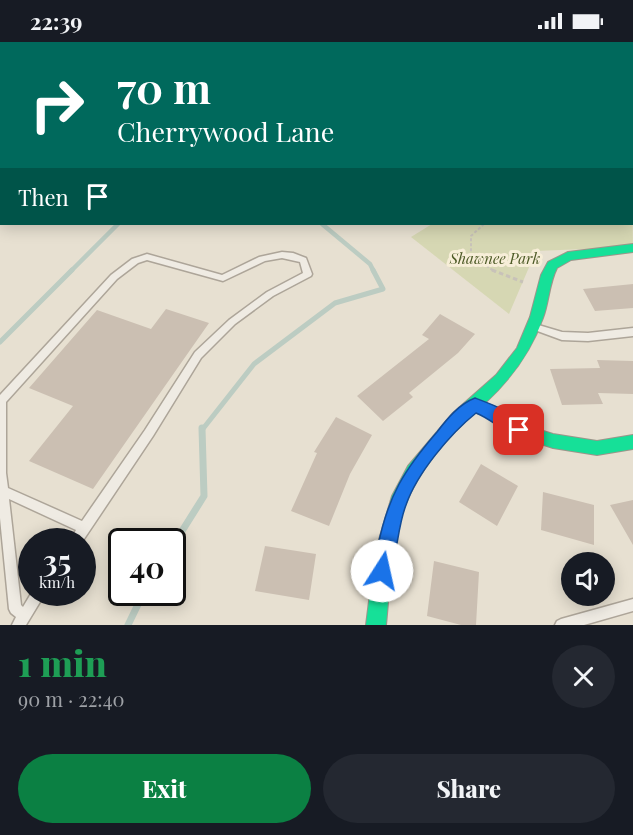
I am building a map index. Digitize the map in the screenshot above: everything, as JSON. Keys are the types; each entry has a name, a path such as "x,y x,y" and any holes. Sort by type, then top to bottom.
{"street":[{"path":"376,625 384,553 398,502 414,471 458,418 501,379 515,360 537,317 546,275 552,265 568,256 633,248"},
{"path":"475,405 496,414 519,430 553,441 597,448 633,442"}],"lane":[{"path":"2,492 84,528 149,433 198,355 231,322 270,294 308,274 303,260 291,254 272,255 224,278 147,257 135,261 114,277 1,401 2,492 15,609 21,620 30,606"},
{"path":"533,326 562,336 588,337 633,332"},
{"path":"561,625 633,605"}],"path":[{"path":"483,225 471,236 470,244 471,254 480,265 492,272 543,288"}],"green space":[{"name":"Shawnee Park","path":"430,225 633,225 633,247 536,251 509,314 411,237"}],"building":[{"path":"633,284 633,308 595,311 583,289"},
{"path":"166,309 209,323 93,489 29,461 73,406 29,388 97,310 151,329"},
{"path":"440,314 475,334 458,353 409,393 413,397 383,421 357,396 429,339 422,335"},
{"path":"597,360 633,361 633,394 598,393 603,404 562,405 550,369 600,368"},
{"path":"336,417 372,435 350,474 329,526 291,511 317,453 314,452"},
{"path":"481,464 518,486 497,526 459,502"},
{"path":"543,492 594,505 594,545 541,530"},
{"path":"633,500 633,545 610,505"},
{"path":"265,546 316,554 309,600 255,591"},
{"path":"434,561 479,572 476,625 461,625 427,616"}],"waterway":[{"path":"0,342 117,225"},
{"path":"323,225 370,264 373,270"},
{"path":"202,430 254,364 335,303 383,289 373,270"},
{"path":"184,528 204,496 202,430"},
{"path":"128,625 137,606"}],"traffic: fast":[{"path":"376,625 384,553 398,502 414,471 458,418 501,379 522,351 537,317 547,275 552,265 568,256 633,248"},
{"path":"475,405 496,414 519,430 553,441 597,448 633,442"}],"route":[{"path":"382,571 384,553 398,502 414,471 458,418 475,405 496,414 519,430"}]}
